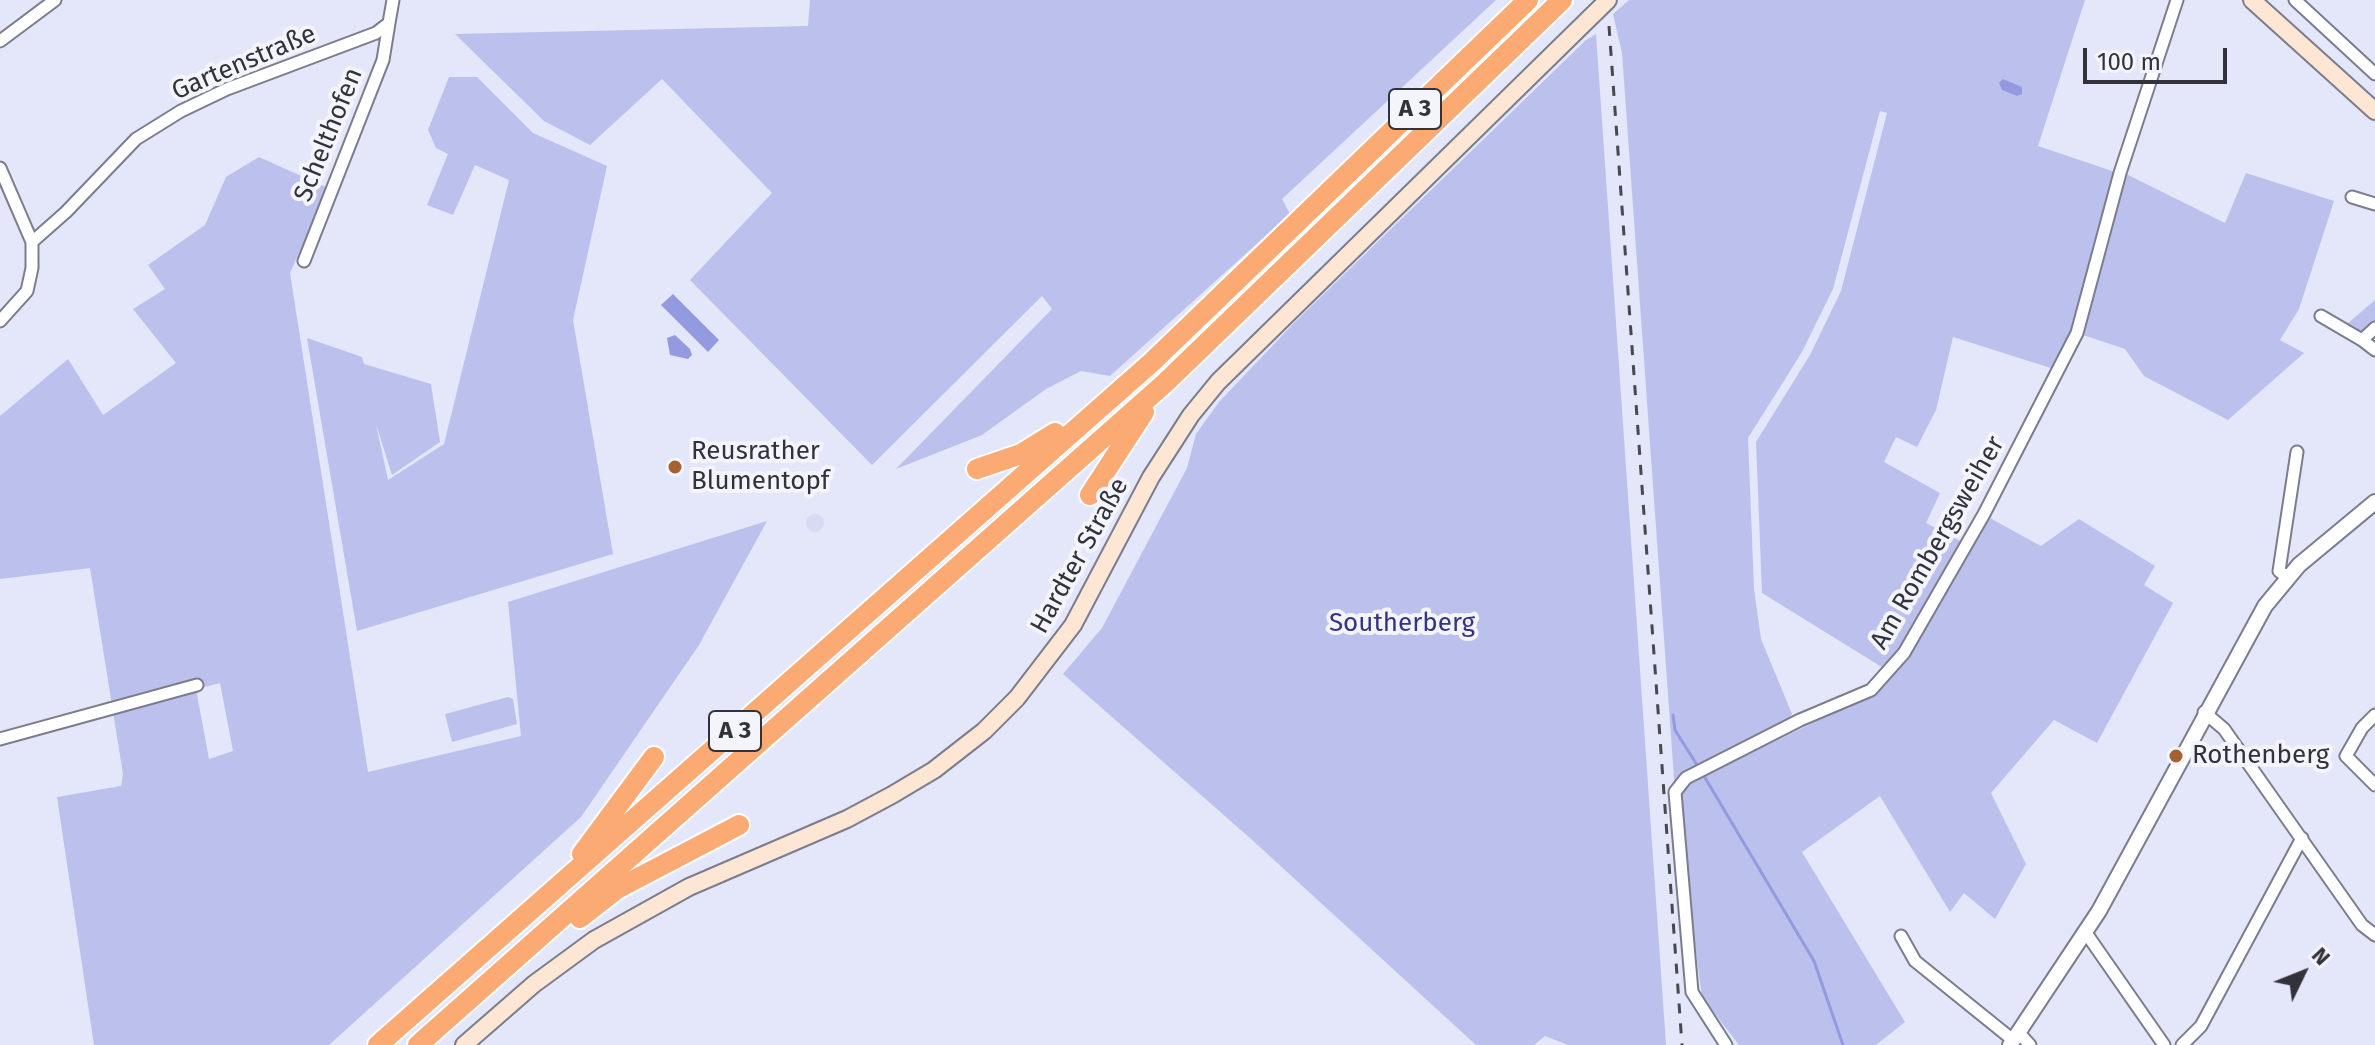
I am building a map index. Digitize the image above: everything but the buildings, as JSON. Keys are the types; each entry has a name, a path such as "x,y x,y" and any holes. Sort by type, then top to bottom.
{"highway":[{"name":"A 3","path":"378,1045 1164,351 1528,0"},
{"name":"A 3","path":"418,1045 1165,383 1562,0"},
{"path":"1090,495 1119,447 1165,383"},
{"path":"977,469 1021,454 1067,423 1090,416"},
{"path":"539,906 598,834 654,757"},
{"path":"529,946 556,938 617,889 739,825"}],"main road":[{"name":"Hardter Straße","path":"464,1045 534,984 594,940 689,887 892,795 934,770 984,731 1017,698 1073,625 1151,477 1218,382 1608,0"},
{"path":"2252,0 2375,111"}],"street":[{"path":"0,41 55,0"},
{"path":"389,23 393,0"},
{"name":"Am Rombergsweiher","path":"1726,1045 1692,992 1675,792 1686,778 1800,720 1871,690 1912,640 2008,469 2077,333 2120,173 2177,0"},
{"path":"2295,0 2375,74"},
{"name":"Gartenstraße","path":"32,242 66,212 136,139 181,111 227,89 376,33 389,23"},
{"name":"Schelthofen","path":"304,261 383,60 389,23"},
{"path":"0,168 32,242 32,268 27,291 0,321"},
{"path":"2352,197 2375,204"},
{"path":"2321,316 2375,350"},
{"path":"2362,340 2375,328"},
{"path":"2287,577 2279,571 2297,452"},
{"path":"2014,1040 2086,933 2204,712 2265,606 2287,577 2375,502"},
{"path":"0,739 197,685"},
{"path":"2204,712 2224,729 2362,925 2375,935"},
{"path":"2375,715 2362,728 2346,756 2375,785"},
{"path":"2182,1045 2201,1026 2302,838"},
{"path":"2086,933 2164,1045"},
{"path":"1901,936 1915,961 2014,1040 2030,1045"}],"shaded area":[{"path":"2003,79 2022,87 2022,94 2017,96 2002,90 1999,83"},
{"path":"673,294 719,340 708,352 661,305"},
{"path":"675,335 690,349 692,355 688,359 670,355 667,338"},
{"path":"811,514 819,514 824,523 822,530 811,532 806,527 806,519"}],"green space":[{"path":"810,0 1496,0 1282,199 1290,214 1110,376 1081,371 1046,389 982,435 896,469 1052,309 1042,296 872,465 690,280 772,193 662,79 590,145 544,121 455,34 808,26"},
{"path":"1629,0 2085,0 2038,146 2118,173 2073,330 2054,369 1953,337 1936,410 1917,447 1896,437 1884,462 1940,493 1926,523 1964,543 1901,651 1885,669 1762,593 1756,442 1810,355 1841,291 1887,113 1880,111 1833,289 1802,352 1748,438 1754,589 1761,639 1792,714 1787,722 1711,762 1715,770 1875,693 1988,517 2041,546 2079,519 2155,566 2144,585 2173,603 2097,743 2054,720 1991,793 2026,864 1995,919 1964,893 1950,912 1880,796 1802,852 1905,1022 1876,1045 1739,1045 1702,997 1675,792 1622,53 1613,14"},
{"name":"Southerberg","path":"1596,34 1666,1045 1568,1045 1545,1036 1534,1045 1476,1045 1250,838 1063,674 1102,628 1187,468 1196,434 1219,402 1296,321 1586,40"},
{"path":"449,77 477,77 533,133 607,166 573,320 613,554 357,631 307,338 362,357 364,364 431,384 440,442 392,475 376,424 388,480 444,444 509,180 475,165 453,215 427,205 448,154 436,148 428,130"},
{"path":"259,157 328,188 290,273 368,772 521,736 508,602 767,521 699,645 581,817 329,1045 94,1045 57,797 121,786 123,774 90,568 0,579 0,416 68,359 103,415 176,363 133,309 165,289 148,265 205,225 226,177","holes":["220,683 233,751 209,759 196,689"]},
{"path":"2246,173 2334,201 2299,309 2280,340 2304,353 2228,420 2144,376 2125,349 2083,335 2126,174 2225,223"},
{"path":"2375,300 2375,322 2362,333 2347,324"},
{"path":"508,697 513,699 517,724 452,742 445,714"}],"waterway":[{"path":"1673,715 1675,730 1697,765"},
{"path":"1704,776 1814,961 1843,1045"}],"railway":[{"path":"1609,26 1682,1045"}],"place":[{"name":"Reusrather Blumentopf","path":"675,467"},
{"name":"Rothenberg","path":"2176,756"}]}
